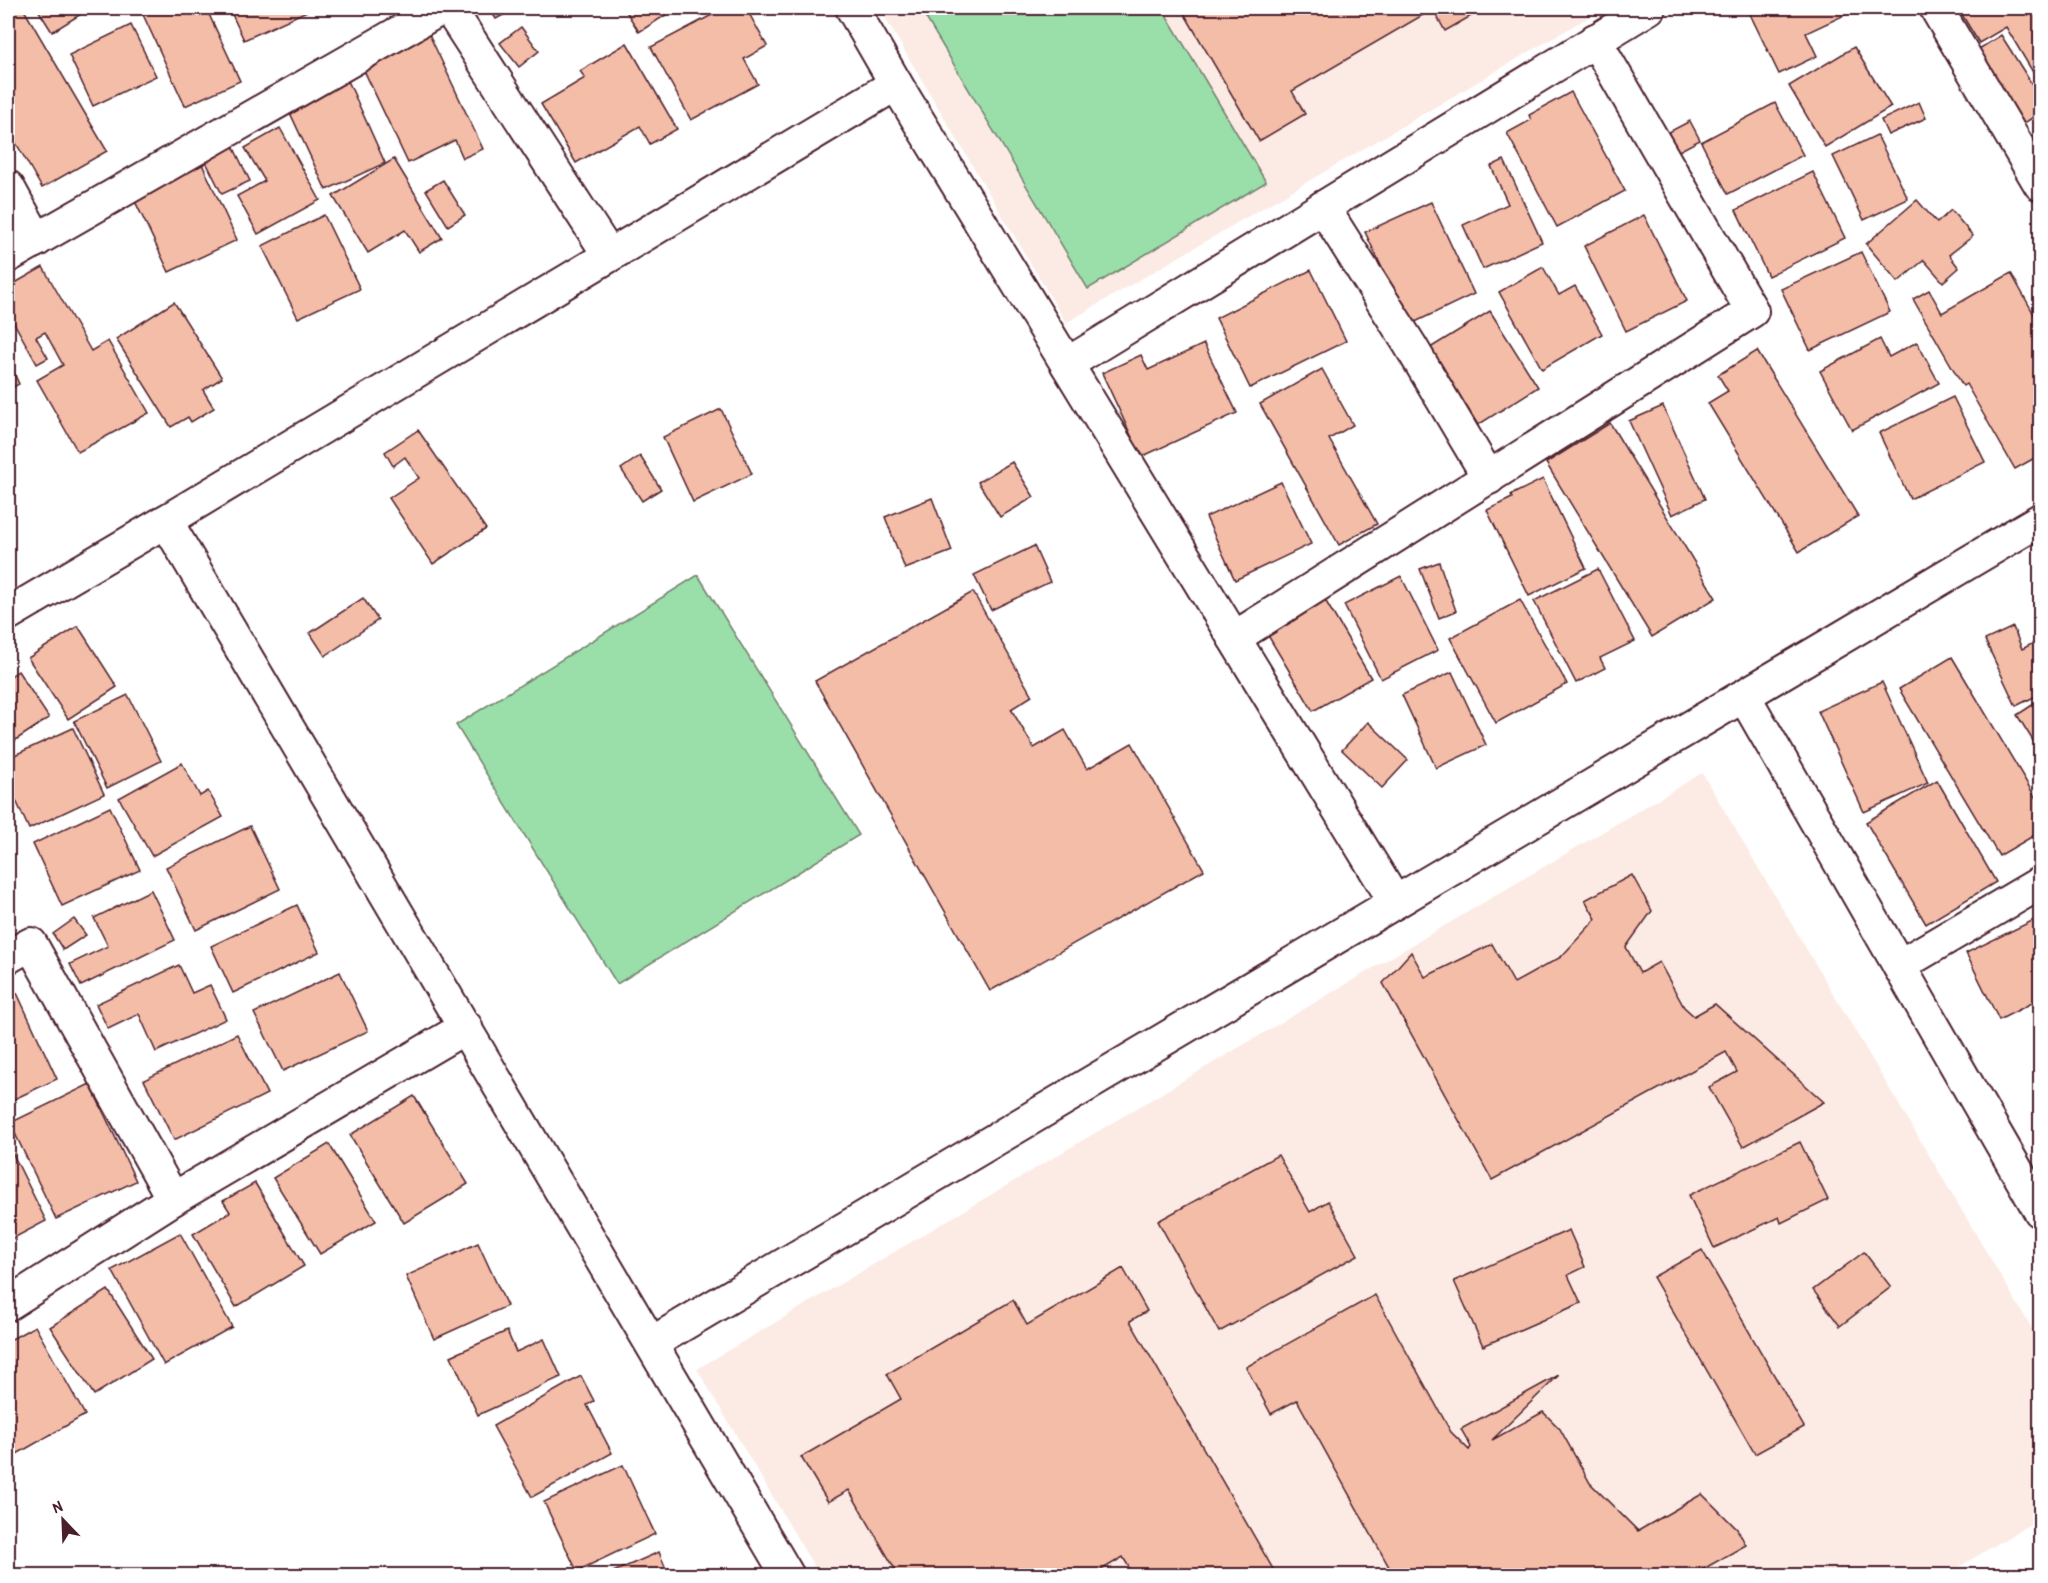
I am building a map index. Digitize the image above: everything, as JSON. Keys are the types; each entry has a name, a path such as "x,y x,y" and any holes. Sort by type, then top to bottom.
{"street":[{"path":"8,256 442,8"},
{"path":"449,8 609,255"},
{"path":"852,8 896,84 1395,902"},
{"path":"1067,364 1649,8"},
{"path":"1936,8 2037,172"},
{"path":"1234,638 1752,311 1595,40"},
{"path":"8,614 896,84"},
{"path":"8,187 37,240"},
{"path":"1323,207 1410,345 1489,477"},
{"path":"652,1344 2040,520"},
{"path":"166,521 788,1575"},
{"path":"1744,696 2040,1211"},
{"path":"1899,966 2040,883"},
{"path":"8,957 31,944 173,1199"},
{"path":"8,1304 173,1199 466,1027"}],"shaded area":[{"path":"879,8 1604,8 1066,323"},
{"path":"1702,773 2040,1342 2040,1518 1944,1576 819,1575 697,1369"}],"green space":[{"path":"920,8 1162,8 1266,182 1088,289"},
{"path":"698,575 859,835 617,984 456,725"}],"building":[{"path":"8,8 23,8 107,151 42,188 8,129"},
{"path":"37,8 77,8 81,14 52,32"},
{"path":"140,8 206,8 240,81 185,106"},
{"path":"229,8 305,8 307,11 244,40"},
{"path":"489,8 516,8 496,19"},
{"path":"624,8 677,8 639,32"},
{"path":"725,8 746,8 767,46 744,59 758,84 691,120 651,47"},
{"path":"1181,8 1485,8 1445,31 1433,9 1292,91 1305,114 1259,141"},
{"path":"1747,8 1846,8 1849,13 1806,33 1817,56 1779,74"},
{"path":"1958,8 2040,8 2040,84 2006,27 1979,43"},
{"path":"131,25 156,76 93,106 69,55"},
{"path":"521,27 539,51 519,67 500,43"},
{"path":"428,32 483,149 463,158 455,140 408,163 361,64"},
{"path":"2001,35 2040,97 2040,113 2018,127 1971,54"},
{"path":"627,43 677,129 650,144 640,126 576,163 541,104 585,78 580,71"},
{"path":"1854,47 1891,107 1825,147 1789,86"},
{"path":"345,74 385,163 326,190 285,102"},
{"path":"1571,92 1625,191 1557,227 1507,133 1531,120 1529,115"},
{"path":"1919,102 1926,118 1888,135 1881,120"},
{"path":"1775,103 1803,155 1728,194 1701,142"},
{"path":"1690,121 1700,140 1677,152 1667,133"},
{"path":"280,128 320,200 258,234 237,196 265,181 245,148"},
{"path":"1877,135 1908,199 1864,220 1833,156"},
{"path":"230,140 250,181 222,194 202,154"},
{"path":"394,159 442,238 419,252 405,230 368,253 333,196"},
{"path":"1504,160 1542,242 1483,269 1463,225 1508,204 1491,166"},
{"path":"202,164 237,240 169,272 133,197"},
{"path":"1813,172 1845,238 1768,276 1736,210"},
{"path":"443,180 465,215 448,226 426,190"},
{"path":"1917,200 1937,223 1951,210 1973,236 1949,255 1959,268 1943,282 1924,260 1898,282 1866,244"},
{"path":"1431,202 1474,294 1409,325 1365,232"},
{"path":"324,215 360,289 298,318 262,246"},
{"path":"1644,215 1687,301 1626,331 1584,246"},
{"path":"1861,252 1890,312 1810,350 1781,289"},
{"path":"43,267 91,351 108,341 149,413 78,452 37,380 63,365 45,332 36,337 48,358 37,364 8,312 8,287"},
{"path":"1543,267 1559,295 1575,286 1602,334 1542,369 1499,292"},
{"path":"1311,270 1346,341 1250,388 1216,318"},
{"path":"2011,273 2040,325 2040,455 2015,469 1966,384 1963,386 1913,299 1929,290 1942,313"},
{"path":"174,302 222,378 203,390 214,408 191,422 188,417 171,427 116,339"},
{"path":"1490,311 1538,387 1478,425 1430,348"},
{"path":"1880,339 1889,357 1917,342 1939,383 1852,430 1820,371"},
{"path":"1204,344 1237,413 1141,457 1102,373 1141,355 1148,370"},
{"path":"1757,351 1858,516 1799,552 1708,403 1728,391 1718,375"},
{"path":"8,360 19,384 8,390"},
{"path":"1322,369 1353,425 1329,439 1377,524 1339,545 1260,404"},
{"path":"1953,397 1985,462 1910,499 1879,433"},
{"path":"1663,406 1705,499 1672,515 1629,421"},
{"path":"721,409 752,474 693,502 663,437"},
{"path":"1610,423 1716,598 1652,637 1546,463"},
{"path":"418,430 486,529 433,564 389,498 419,478 405,457 393,466 385,452"},
{"path":"640,456 661,489 642,501 621,469"},
{"path":"1012,462 1034,497 1000,517 978,482"},
{"path":"1543,479 1586,568 1529,596 1487,510"},
{"path":"1281,482 1311,544 1235,580 1206,517"},
{"path":"932,498 952,551 905,569 885,517"},
{"path":"1034,546 1050,582 991,610 974,575"},
{"path":"1439,562 1456,611 1439,618 1420,569"},
{"path":"1598,569 1635,641 1600,658 1605,668 1576,683 1534,601"},
{"path":"1401,576 1438,650 1381,679 1344,605"},
{"path":"1318,588 1371,678 1313,711 1260,622"},
{"path":"973,592 1032,696 1011,709 1034,748 1065,730 1087,769 1132,743 1204,870 990,991 815,681"},
{"path":"363,598 378,620 325,656 310,633"},
{"path":"1520,600 1567,684 1496,723 1450,638"},
{"path":"78,626 117,687 68,719 28,658"},
{"path":"2013,627 2022,649 2040,640 2040,694 2016,706 1985,640"},
{"path":"1952,657 2040,805 2040,832 1999,856 1899,689"},
{"path":"18,671 49,718 8,745 8,678"},
{"path":"1452,672 1486,745 1436,768 1402,695"},
{"path":"1882,682 1928,783 1864,812 1818,711"},
{"path":"128,695 161,761 107,788 74,721"},
{"path":"2040,700 2040,752 2017,715"},
{"path":"1368,722 1408,760 1382,788 1342,750"},
{"path":"73,728 104,794 29,829 8,783 8,758"},
{"path":"182,763 200,796 208,791 223,817 152,856 119,798"},
{"path":"1937,780 1996,882 1926,924 1866,822"},
{"path":"110,807 140,870 62,906 33,844"},
{"path":"250,826 280,889 196,930 166,867"},
{"path":"1632,875 1652,911 1626,947 1640,973 1659,962 1684,1007 1694,1016 1715,1004 1824,1102 1743,1147 1709,1087 1737,1072 1726,1052 1492,1180 1383,983 1411,952 1425,977 1492,944 1514,983 1561,957 1596,919 1585,900"},
{"path":"151,890 175,940 81,986 70,964 108,946 94,918"},
{"path":"297,905 319,952 233,993 211,946"},
{"path":"74,919 86,935 63,950 53,934"},
{"path":"2036,919 2040,929 2040,999 1999,1020 1966,953"},
{"path":"179,965 192,993 210,985 226,1019 156,1052 139,1014 108,1029 96,1004"},
{"path":"340,972 368,1031 283,1071 254,1013"},
{"path":"17,993 57,1079 8,1102 8,997"},
{"path":"237,1034 267,1094 174,1140 144,1080"},
{"path":"90,1084 136,1181 56,1219 10,1123"},
{"path":"414,1096 468,1184 404,1223 350,1135"},
{"path":"1800,1142 1828,1200 1781,1223 1779,1217 1714,1248 1689,1195"},
{"path":"8,1144 46,1221 8,1241"},
{"path":"329,1144 376,1221 320,1254 273,1178"},
{"path":"1278,1155 1310,1212 1328,1201 1358,1255 1219,1332 1158,1221"},
{"path":"255,1183 304,1266 236,1307 193,1234 230,1212 223,1201"},
{"path":"1569,1230 1585,1267 1568,1275 1581,1303 1483,1346 1454,1281"},
{"path":"180,1233 232,1327 164,1365 112,1270"},
{"path":"478,1243 507,1306 434,1339 406,1276"},
{"path":"1702,1250 1804,1427 1755,1454 1653,1277"},
{"path":"1864,1252 1891,1287 1840,1326 1813,1290"},
{"path":"1123,1268 1147,1311 1130,1321 1277,1576 1134,1576 1123,1557 1091,1576 899,1576 849,1490 828,1502 801,1457 901,1399 887,1374 1013,1300 1027,1325"},
{"path":"108,1290 152,1359 94,1395 50,1327"},
{"path":"1375,1295 1451,1432 1469,1450 1471,1447 1461,1429 1559,1375 1492,1440 1543,1412 1560,1429 1590,1483 1638,1531 1702,1494 1737,1529 1746,1545 1691,1576 1394,1576 1297,1400 1271,1414 1246,1367"},
{"path":"35,1326 85,1415 8,1459 8,1341"},
{"path":"507,1331 516,1352 544,1339 561,1377 478,1415 451,1356"},
{"path":"581,1376 594,1401 587,1405 612,1453 532,1497 493,1426"},
{"path":"623,1465 655,1534 577,1571 544,1502"},
{"path":"659,1552 669,1576 604,1576"}]}
